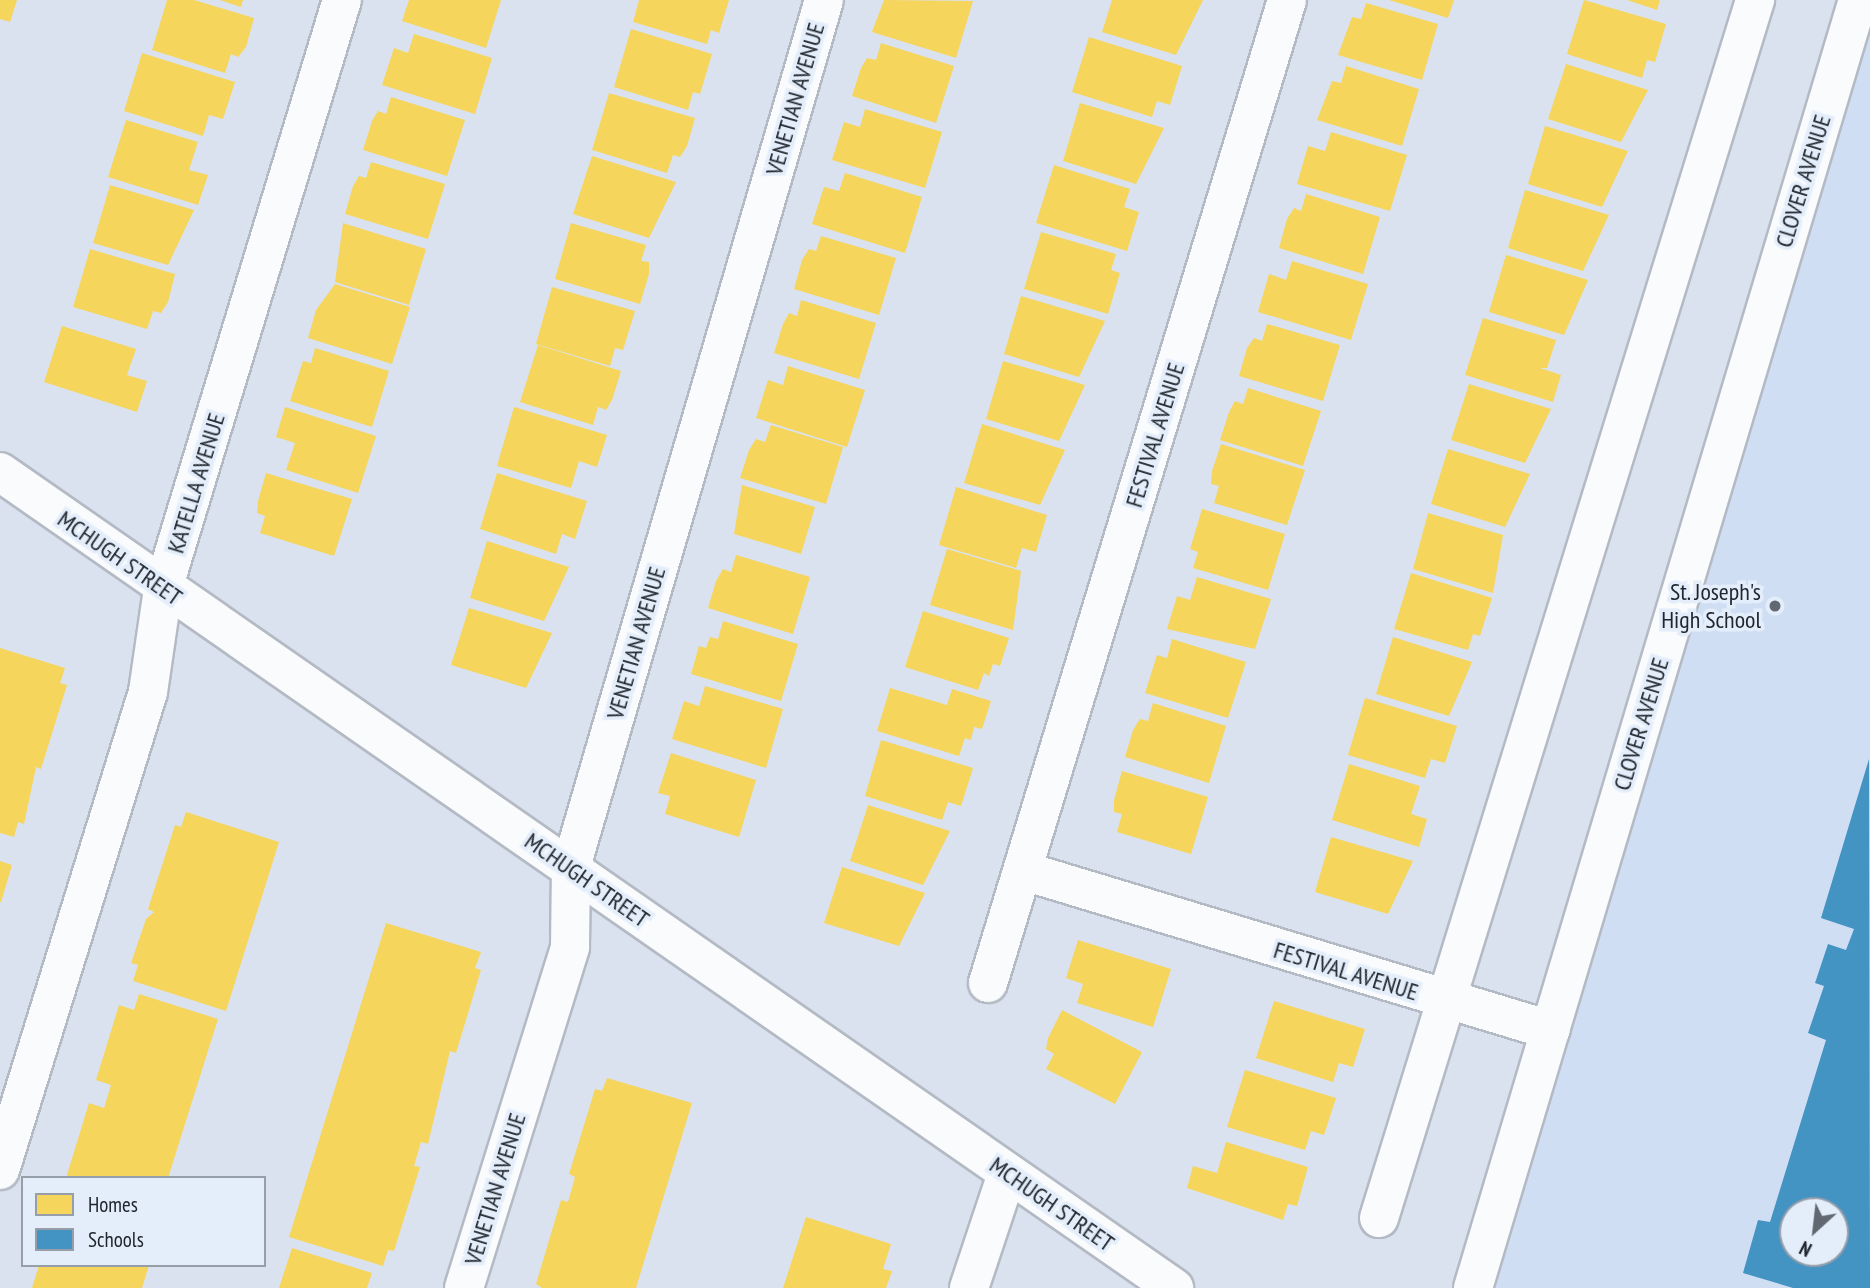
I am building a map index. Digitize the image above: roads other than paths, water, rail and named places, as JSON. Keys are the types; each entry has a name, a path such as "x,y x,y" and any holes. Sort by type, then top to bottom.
{"street":[{"name":"KATELLA AVENUE","path":"0,1170 148,692 163,589 342,0"},
{"name":"VENETIAN AVENUE","path":"464,1288 570,947 570,867 824,0"},
{"name":"FESTIVAL AVENUE","path":"988,983 1287,0"},
{"path":"1379,1218 1755,0"},
{"name":"CLOVER AVENUE","path":"1474,1288 1858,0"},
{"name":"MCHUGH STREET","path":"0,472 163,589 570,867 1174,1288"},
{"name":"FESTIVAL AVENUE","path":"1024,871 1445,1002 1550,1030"},
{"path":"969,1288 1007,1174"}],"place":[{"name":"St. Joseph's High School","path":"1775,606"}]}
